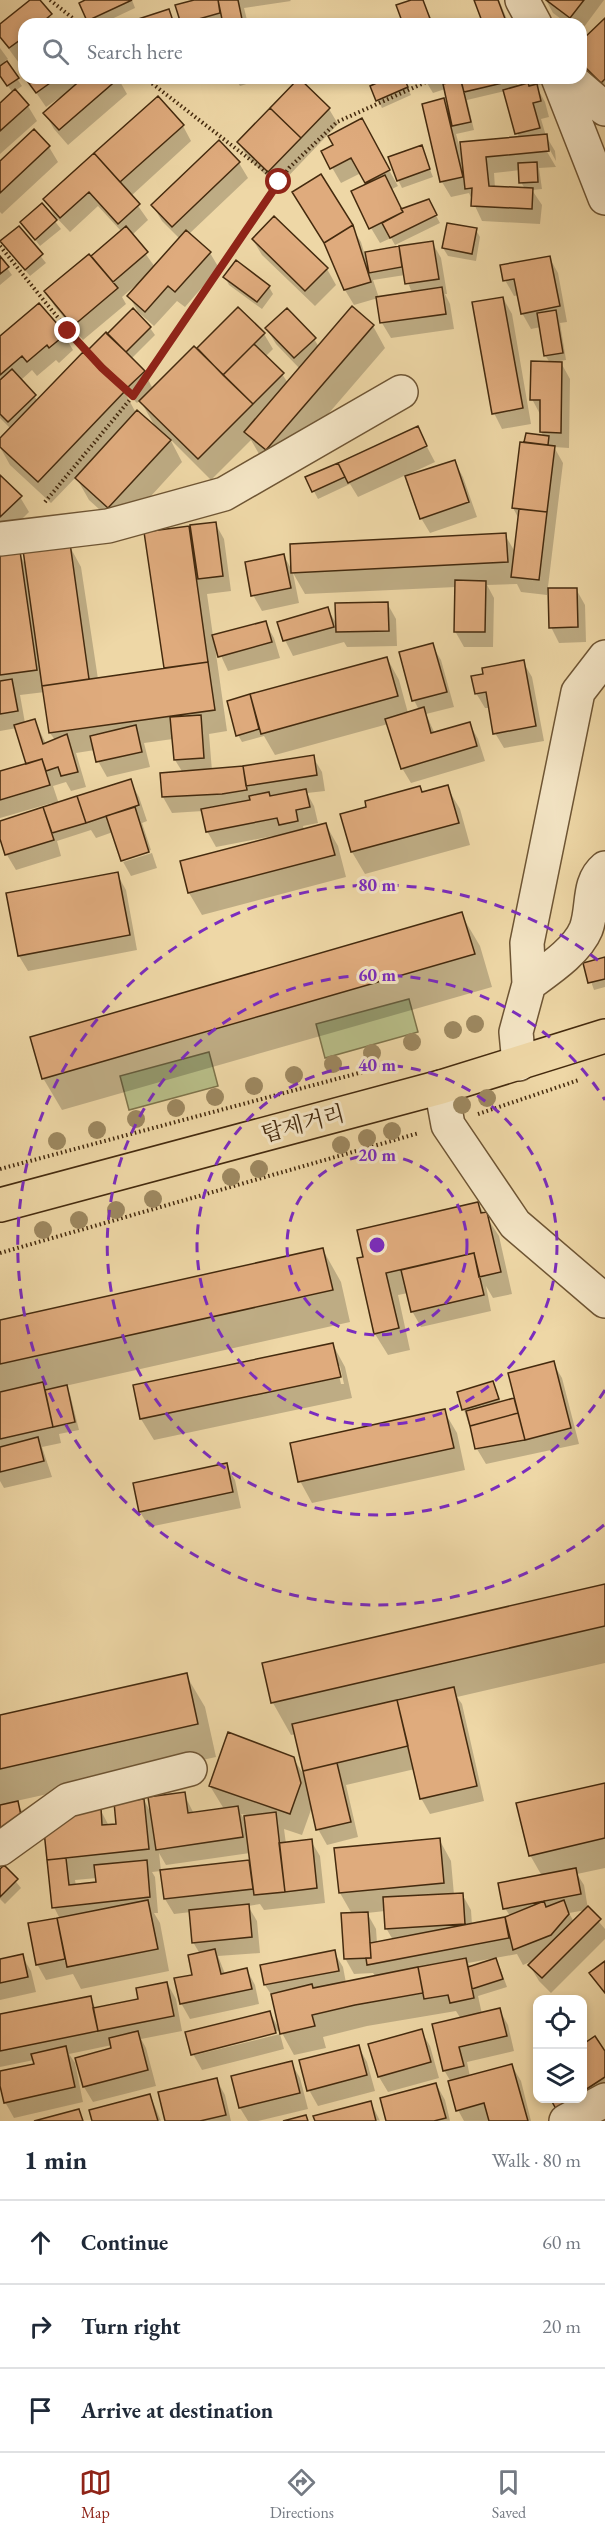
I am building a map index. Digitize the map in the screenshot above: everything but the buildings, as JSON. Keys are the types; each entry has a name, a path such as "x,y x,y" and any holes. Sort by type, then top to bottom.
{"main road":[{"name":"탑제거리","path":"0,1205 441,1087 605,1036"}],"street":[{"path":"522,0 532,18"},
{"path":"560,84 605,198"},
{"path":"576,84 605,109"},
{"path":"8,538 108,526 224,494 401,392"},
{"path":"519,1064 516,1032 529,984 527,943 578,692 605,657"},
{"path":"529,984 561,961 585,931 591,909 591,892 598,873 605,868"},
{"path":"441,1087 448,1125 515,1224 605,1301"},
{"path":"0,1849 68,1800 190,1769"},
{"path":"566,2121 605,2100"}],"path":[{"path":"51,0 73,18"},
{"path":"153,84 279,182"},
{"path":"8,538 133,396 289,168 337,122 422,84"},
{"path":"0,246 68,331 102,368 133,396"},
{"path":"0,1253 448,1125 583,1079"}],"green space":[{"path":"409,999 418,1032 325,1058 316,1024"},
{"path":"209,1052 218,1086 129,1110 120,1076"}],"route":[{"path":"68,331 102,368 133,396 279,182"}]}
